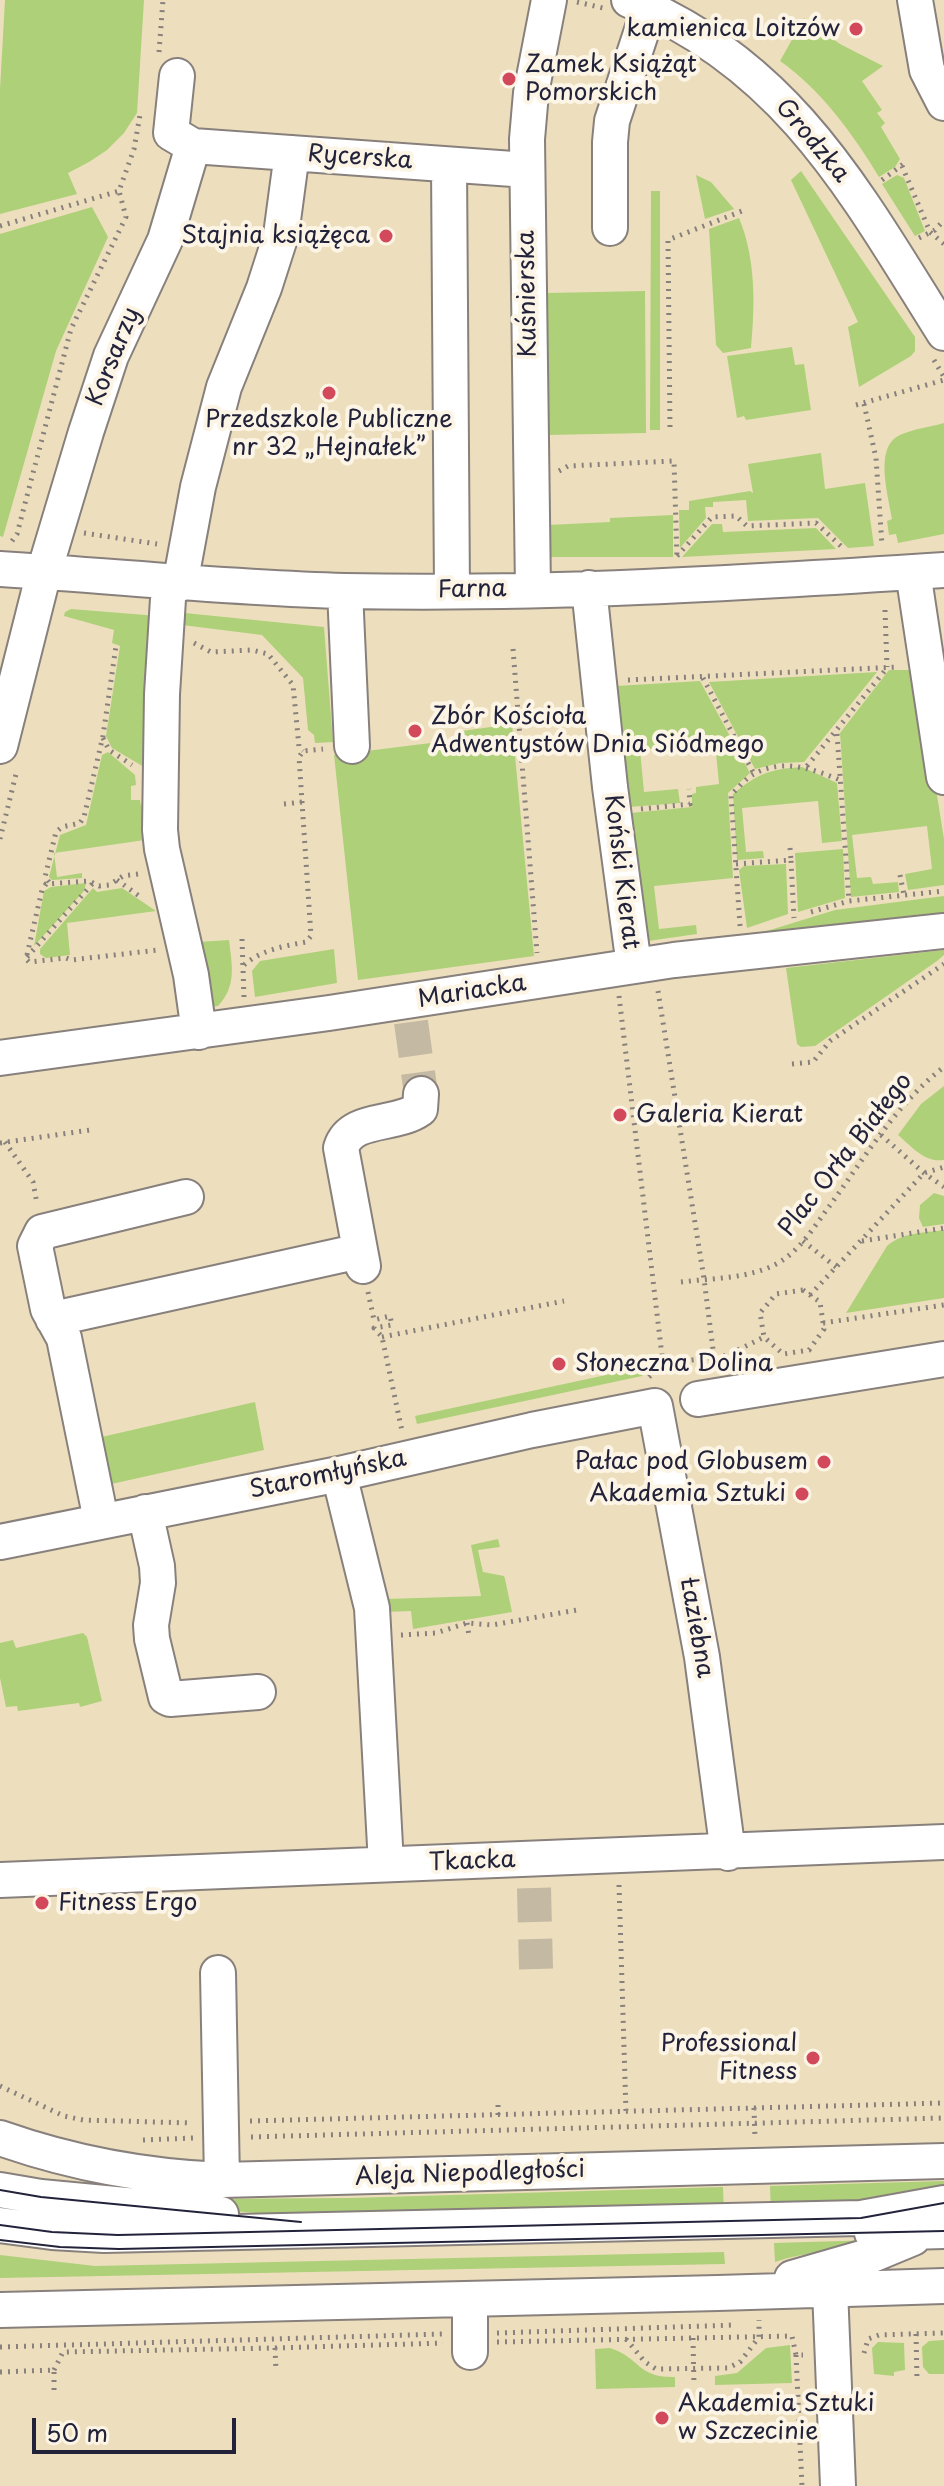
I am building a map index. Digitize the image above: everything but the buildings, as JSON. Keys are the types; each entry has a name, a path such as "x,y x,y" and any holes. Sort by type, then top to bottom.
{"street":[{"name":"Kuśnierska","path":"533,590 527,170 531,93 549,0"},
{"path":"915,0 927,70 944,103"},
{"path":"610,228 612,121 641,11"},
{"name":"Grodzka","path":"641,11 674,21 734,58 804,125 867,212 937,343"},
{"path":"167,71 171,133 193,146"},
{"name":"Rycerska","path":"193,146 527,170"},
{"name":"Korsarzy","path":"0,746 44,572 111,356 165,240 193,146"},
{"path":"199,1032 162,849 159,802 162,694 174,583 224,387 264,288 281,235 292,153"},
{"path":"449,165 452,591"},
{"name":"Farna","path":"0,569 174,583 345,591 533,590 929,571"},
{"path":"929,571 925,650 944,777"},
{"name":"Koński Kierat","path":"589,588 623,894 645,976"},
{"path":"343,747 345,591"},
{"name":"Mariacka","path":"0,1058 199,1032 410,1011 544,981 645,976 689,958 944,931"},
{"path":"53,1319 361,1258 341,1148 345,1137 352,1130 410,1116 420,1109 421,1094"},
{"path":"101,1520 64,1338 48,1309 35,1246 42,1232 186,1197"},
{"path":"698,1399 944,1359"},
{"name":"Staromłyńska","path":"0,1542 655,1406"},
{"name":"Łaziebna","path":"655,1406 709,1697 728,1853"},
{"path":"339,1474 372,1608 386,1864"},
{"path":"145,1512 158,1583 151,1625 152,1639 166,1697 258,1692"},
{"name":"Tkacka","path":"0,1880 386,1864 533,1874 728,1853 944,1842"},
{"path":"218,1973 222,2180"},
{"name":"Aleja Niepodległości","path":"0,2138 106,2166 175,2177 222,2180 944,2161"},
{"path":"0,2190 41,2197 401,2229"},
{"path":"0,2225 104,2235 401,2229 861,2218 944,2203"},
{"path":"0,2240 104,2249 880,2232 939,2227"},
{"path":"759,2292 823,2268 872,2255 939,2227"},
{"path":"0,2310 944,2286"},
{"path":"830,2289 848,2353 838,2486"},
{"path":"470,2299 470,2347"},
{"path":"0,2318 58,2309"}],"path":[{"path":"163,0 167,71"},
{"path":"569,0 616,12 641,11"},
{"path":"0,543 11,542 17,534 71,329 126,217 119,191 134,149 142,103"},
{"path":"877,182 904,164 930,232 944,244"},
{"path":"0,226 119,191"},
{"path":"670,427 668,240 742,211"},
{"path":"914,240 944,220"},
{"path":"856,405 944,378 937,343"},
{"path":"864,404 876,458 882,550"},
{"path":"546,471 560,471 568,466 674,461 677,558 712,517 736,516 747,526 816,523 849,553"},
{"path":"885,608 887,667"},
{"path":"192,642 211,652 252,650 268,654 293,685 311,936 306,942 258,955 244,965"},
{"path":"26,959 56,832 83,820 99,756 116,646"},
{"path":"513,649 538,959 544,981"},
{"path":"599,681 887,667 925,650"},
{"path":"807,766 837,733 887,667 925,650"},
{"path":"703,678 754,774"},
{"path":"837,733 849,901"},
{"path":"300,752 343,747"},
{"path":"99,756 109,750"},
{"path":"740,935 731,795 754,774 780,766 807,766 840,780"},
{"path":"638,809 690,804 689,789"},
{"path":"284,804 302,802"},
{"path":"790,848 794,918"},
{"path":"736,864 791,860"},
{"path":"47,880 109,885 123,876 167,870"},
{"path":"900,875 904,895"},
{"path":"26,959 93,883"},
{"path":"242,939 244,989"},
{"path":"26,959 29,962 71,960 184,947"},
{"path":"792,1064 813,1062 830,1041 944,964"},
{"path":"645,976 704,1279 714,1357"},
{"name":"Plac Orła Białego","path":"681,1282 763,1269 790,1255 919,1088 944,1067"},
{"path":"42,1232 33,1182 3,1142 90,1130"},
{"path":"881,1135 944,1187"},
{"path":"810,1295 924,1173 944,1167"},
{"path":"861,1241 944,1228"},
{"path":"803,1241 836,1267"},
{"path":"803,1290 810,1295 820,1302 824,1329 809,1350 783,1354 764,1337 760,1313 776,1294 803,1290"},
{"path":"382,1337 564,1301"},
{"path":"823,1323 944,1305"},
{"path":"374,1320 390,1316 392,1325 374,1328 382,1337 403,1436"},
{"path":"389,1635 436,1633 467,1623 492,1625 577,1610"},
{"path":"467,1623 469,1636"},
{"path":"619,1876 626,2112"},
{"path":"0,2086 64,2116 83,2120 221,2130 944,2118"},
{"path":"132,2140 221,2130 498,2115 944,2103"},
{"path":"498,2104 498,2115"},
{"path":"754,2108 755,2166"},
{"path":"796,2355 848,2353 879,2335 944,2333"},
{"path":"916,2334 917,2380"},
{"path":"54,2396 54,2370 63,2352 470,2347 626,2339 792,2336 796,2355 802,2486"},
{"path":"626,2339 645,2362 656,2369 693,2369 734,2366 759,2337"},
{"path":"693,2338 694,2386"},
{"path":"275,2348 276,2371"},
{"path":"0,2372 54,2370"}],"green space":[{"path":"5,0 144,0 137,113 124,133 107,150 68,173 77,194 0,214 0,89"},
{"path":"804,18 840,44 883,66 862,81 882,110 877,113 885,123 881,127 900,159 895,167 879,177 835,114 809,85 780,61"},
{"path":"801,171 915,337 915,351 911,356 859,387 848,327 858,322 791,180"},
{"path":"696,175 711,182 734,209 705,219"},
{"path":"897,175 904,178 925,231 915,236 882,184"},
{"path":"651,191 660,191 660,430 650,430"},
{"path":"92,207 108,237 56,351 3,537 0,536 0,234"},
{"path":"739,218 749,249 753,282 751,348 723,353 716,345 709,229"},
{"path":"645,291 646,433 548,435 547,293"},
{"path":"792,347 795,365 804,364 811,410 746,420 744,416 737,418 727,356"},
{"path":"944,423 944,534 898,543 896,534 889,535 887,521 892,519 885,473 887,450 900,435"},
{"path":"821,453 825,489 865,483 874,546 848,548 818,518 748,521 746,500 713,502 713,507 705,507 706,518 680,548 679,510 689,510 689,501 753,493 748,464"},
{"path":"673,515 673,557 547,557 548,525"},
{"path":"712,524 722,524 723,532 816,528 836,549 682,557"},
{"path":"71,609 158,616 144,777 144,767 112,748 106,736 120,646 112,643 114,630 64,616"},
{"path":"175,612 324,627 333,742 315,743 314,735 308,730 303,678 262,635 174,624"},
{"path":"889,670 917,670 944,839 944,885 908,890 905,874 932,869 927,826 852,835 857,878 871,877 873,884 898,882 899,892 851,897 840,733"},
{"path":"877,672 804,762 780,763 755,769 709,682"},
{"path":"700,681 750,773 728,793 733,878 654,886 659,929 696,925 697,934 648,941 643,937 631,813 692,807 692,794 696,793 696,787 719,784 715,742 640,750 644,792 678,789 680,803 629,807 616,686"},
{"path":"512,724 534,956 358,980 334,755 455,740 455,732"},
{"path":"108,752 135,775 136,785 131,786 131,800 140,800 141,806 151,806 145,840 55,853 60,835 86,825 102,755"},
{"path":"802,767 837,783 842,841 822,843 818,801 742,808 746,852 763,851 764,858 737,860 733,794 764,774"},
{"path":"843,849 845,898 798,912 795,853"},
{"path":"54,856 57,877 82,873 82,878 52,880 49,877"},
{"path":"786,864 788,914 747,928 739,870 744,866"},
{"path":"86,883 84,891 34,946 44,891 51,887"},
{"path":"93,888 97,892 122,888 156,911 67,923 70,955 46,958 40,954 40,949"},
{"path":"944,896 944,916 757,934 835,910"},
{"path":"229,940 231,983 218,1006 208,1007 198,942"},
{"path":"334,949 337,983 255,997 252,971 260,961"},
{"path":"944,950 944,955 937,961 815,1046 801,1047 797,1044 786,968"},
{"path":"944,1086 944,1160 937,1160 919,1153 898,1135 921,1104"},
{"path":"934,1193 944,1196 944,1224 923,1227 919,1218 920,1205"},
{"path":"944,1230 944,1298 846,1313 887,1246 907,1236"},
{"path":"648,1366 642,1376 417,1424 415,1416"},
{"path":"255,1402 264,1450 107,1485 97,1438"},
{"path":"498,1539 500,1547 478,1550 483,1572 504,1576 512,1612 413,1629 411,1611 386,1612 385,1599 481,1596 471,1545"},
{"path":"83,1633 87,1637 102,1701 80,1707 79,1703 18,1711 17,1706 6,1707 0,1678 0,1643 13,1640 16,1648"},
{"path":"944,2181 944,2198 771,2215 770,2186"},
{"path":"723,2187 724,2216 364,2223 201,2208 201,2199 350,2198"},
{"path":"876,2240 800,2255 775,2262 774,2243"},
{"path":"724,2252 725,2264 0,2278 0,2255 95,2266"},
{"path":"944,2340 944,2374 929,2374 923,2367 922,2347 929,2341"},
{"path":"878,2342 904,2343 905,2370 894,2372 894,2376 874,2374 872,2348"},
{"path":"790,2345 792,2383 715,2385 715,2376 737,2373 766,2348"},
{"path":"610,2348 646,2371 675,2377 675,2387 596,2389 595,2349"}],"tunnel":[{"path":"411,1022 421,1094"},
{"path":"534,1888 536,1969"}],"tram line":[{"path":"0,2190 41,2197 301,2222"},
{"path":"0,2225 52,2232 118,2235 861,2218 944,2203"},
{"path":"0,2240 60,2247 119,2249 944,2231"}],"place":[{"name":"kamienica Loitzów","path":"856,29"},
{"name":"Zamek Książąt Pomorskich","path":"509,79"},
{"name":"Stajnia książęca","path":"386,236"},
{"name":"Przedszkole Publiczne nr 32 „Hejnałek”","path":"329,393"},
{"name":"Zbór Kościoła Adwentystów Dnia Siódmego","path":"415,731"},
{"name":"Galeria Kierat","path":"620,1115"},
{"name":"Słoneczna Dolina","path":"559,1364"},
{"name":"Pałac pod Globusem","path":"824,1462"},
{"name":"Akademia Sztuki","path":"802,1494"},
{"name":"Fitness Ergo","path":"42,1903"},
{"name":"Professional Fitness","path":"813,2058"},
{"name":"Akademia Sztuki w Szczecinie","path":"662,2418"}]}
